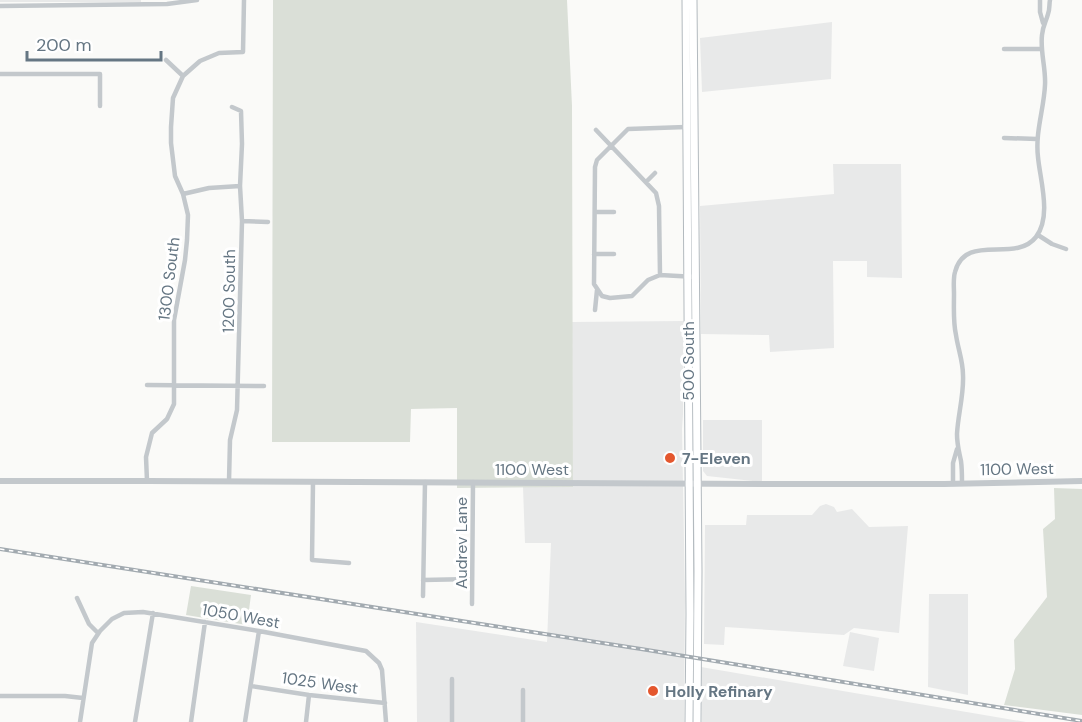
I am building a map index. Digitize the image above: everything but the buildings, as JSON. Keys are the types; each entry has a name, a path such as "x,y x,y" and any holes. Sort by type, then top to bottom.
{"main road":[{"name":"500 South","path":"686,0 686,127 692,277"},
{"name":"500 South","path":"693,0 693,484 697,722"},
{"name":"500 South","path":"689,722 693,484"}],"street":[{"path":"0,6 197,0"},
{"path":"166,60 183,76 200,61 219,53 243,52 244,0"},
{"path":"953,483 953,463 957,449 964,377 954,322 954,279 957,266 960,260 970,253 984,249 1017,249 1029,244 1038,235 1042,224 1044,199 1037,138 1045,85 1041,0"},
{"path":"1043,23 1049,12 1050,0"},
{"path":"1004,49 1042,49"},
{"path":"0,74 100,74 100,106"},
{"name":"1300 South","path":"147,480 146,457 152,433 167,419 174,404 174,320 185,260 188,215 183,194 175,176 171,127 173,98 183,76"},
{"name":"1200 South","path":"229,482 230,440 237,410 242,221 241,111 232,107"},
{"path":"686,127 628,129 597,160 594,176 594,284 602,296 610,298 632,296 648,280 660,275 692,277"},
{"path":"596,130 656,193 660,275"},
{"path":"1004,138 1037,138"},
{"path":"646,182 655,173"},
{"path":"183,194 209,188 240,186"},
{"path":"595,212 614,212"},
{"path":"242,221 268,222"},
{"path":"1038,235 1066,249"},
{"path":"594,254 614,254"},
{"path":"595,310 597,290"},
{"path":"147,385 264,386"},
{"path":"957,449 961,462 962,483"},
{"name":"1100 West","path":"0,481 693,484 1082,481"},
{"path":"313,482 312,560 350,563"},
{"path":"423,596 425,482"},
{"name":"Audrev Lane","path":"472,604 473,482"},
{"path":"423,580 472,579"},
{"path":"77,598 89,624 99,632 92,643 80,722"},
{"name":"1050 West","path":"99,632 112,619 124,614 143,612 366,651 379,663 382,670 385,703"},
{"path":"135,722 153,613"},
{"path":"191,722 205,622"},
{"path":"245,722 259,631"},
{"path":"452,679 452,722"},
{"name":"1025 West","path":"251,686 385,703"},
{"path":"523,690 523,722"},
{"path":"306,722 309,695"},
{"path":"0,696 83,698"},
{"path":"385,703 386,722"}],"shaded area":[{"path":"0,0 141,0 141,2 0,2"},
{"path":"273,0 567,0 572,106 573,487 457,488 457,408 411,409 410,442 272,442"},
{"path":"832,22 831,79 702,92 700,38"},
{"path":"833,164 901,164 902,278 867,277 867,261 833,261 834,348 770,352 769,335 701,334 700,206 834,194"},
{"path":"683,321 684,722 417,722 416,622 547,642 551,543 525,543 523,487 573,487 572,322"},
{"path":"703,420 762,420 762,482 707,476 703,471"},
{"path":"1054,488 1082,489 1082,715 1004,705 1015,669 1014,640 1047,597 1043,529 1055,519"},
{"path":"826,504 834,507 837,512 852,509 869,527 908,526 899,633 854,628 844,635 725,627 724,645 704,644 705,525 746,525 747,515 812,515 820,506"},
{"path":"191,586 251,595 247,625 186,615"},
{"path":"929,594 968,594 968,695 928,687"},
{"path":"850,632 879,638 874,671 843,666"},
{"path":"701,667 1026,722 702,722"}],"railway":[{"path":"0,549 641,649 1082,721"}],"place":[{"name":"7-Eleven","path":"670,458"},
{"name":"Holly Refinary","path":"653,691"}]}
